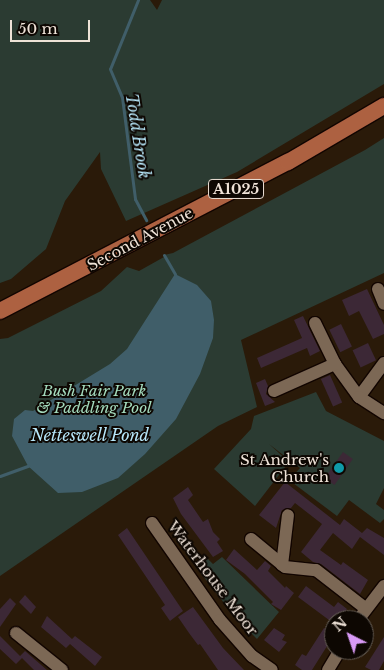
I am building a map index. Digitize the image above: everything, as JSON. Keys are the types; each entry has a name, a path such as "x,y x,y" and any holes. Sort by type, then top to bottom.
{"main road":[{"name":"Second Avenue","path":"0,311 280,166 384,106"}],"street":[{"path":"378,289 384,304"},
{"path":"315,323 334,364 359,397 384,414"},
{"path":"359,397 384,363"},
{"path":"274,391 334,364"},
{"path":"282,565 288,515"},
{"name":"Waterhouse Moor","path":"152,523 220,620 252,656 272,670"},
{"path":"251,539 282,565 316,570 365,608 384,586"},
{"path":"16,633 62,670"}],"green space":[{"path":"0,0 150,0 157,10 162,0 384,0 384,84 237,172 126,221 101,169 100,152 65,201 46,249 11,279 0,283"},
{"name":"Bush Fair Park & Paddling Pool","path":"384,138 384,273 241,340 257,407 218,426 0,576 0,339 8,338 101,291 127,267 139,271 164,257 164,255 173,253"},
{"path":"316,392 326,411 384,441 384,488 376,504 384,510 384,519 380,523 349,500 337,516 289,480 300,468 269,444 289,462 255,506 214,469 251,429 254,416"},
{"path":"222,557 279,612 257,639 235,617 196,567 208,559 213,564"}],"water":[{"name":"Netteswell Pond","path":"175,274 197,285 211,301 214,320 213,338 200,374 176,419 145,454 118,478 82,492 58,493 28,466 12,436 14,419 25,410 33,411 110,364 127,349"}],"building":[{"path":"367,289 384,325 384,334 373,339 359,311 349,316 342,300"},
{"path":"303,316 320,351 310,356 307,348 261,368 257,358 302,338 294,320"},
{"path":"341,324 352,346 340,352 329,330"},
{"path":"368,343 376,360 361,367 353,350"},
{"path":"330,375 342,402 333,406 321,379"},
{"path":"265,379 268,386 266,394 275,402 265,406 256,383"},
{"name":"St Andrew's Church","path":"343,452 353,459 334,485 325,478"},
{"path":"285,482 340,525 344,519 362,533 367,528 384,538 384,555 360,537 352,549 333,533 320,550 341,565 343,562 368,580 360,594 321,564 313,562 301,552 322,524 295,503 291,508 282,510 276,528 259,515"},
{"path":"188,487 193,495 188,500 203,522 208,519 213,532 220,539 217,542 223,551 213,557 181,514 173,498"},
{"path":"127,528 183,611 170,621 161,608 165,605 118,535"},
{"path":"234,549 257,570 265,561 271,566 268,571 285,588 286,586 294,593 281,610 271,604 273,602 245,574 226,560"},
{"path":"306,586 334,607 338,602 347,609 324,610 324,616 298,597"},
{"path":"25,595 36,607 31,614 19,602"},
{"path":"10,598 16,604 0,627 0,609"},
{"path":"193,607 223,648 244,670 218,670 178,617"},
{"path":"47,616 72,639 75,636 102,657 95,666 70,644 66,648 41,627"},
{"path":"274,628 285,635 282,640 287,642 279,652 264,640"},
{"path":"324,628 324,651 312,670 302,670 295,665 302,654 306,656"},
{"path":"0,636 20,656 25,651 47,670 34,670 22,658 16,664 0,649"},
{"path":"384,637 384,661 379,670 371,670 365,667 369,660 374,660 374,653"}],"waterway":[{"name":"Todd Brook","path":"138,0 110,69 122,97 135,199 146,220"},
{"name":"Todd Brook","path":"164,255 175,274"},
{"name":"Todd Brook","path":"0,476 28,466"}],"place":[{"name":"St Andrew's Church","path":"339,468"}]}
